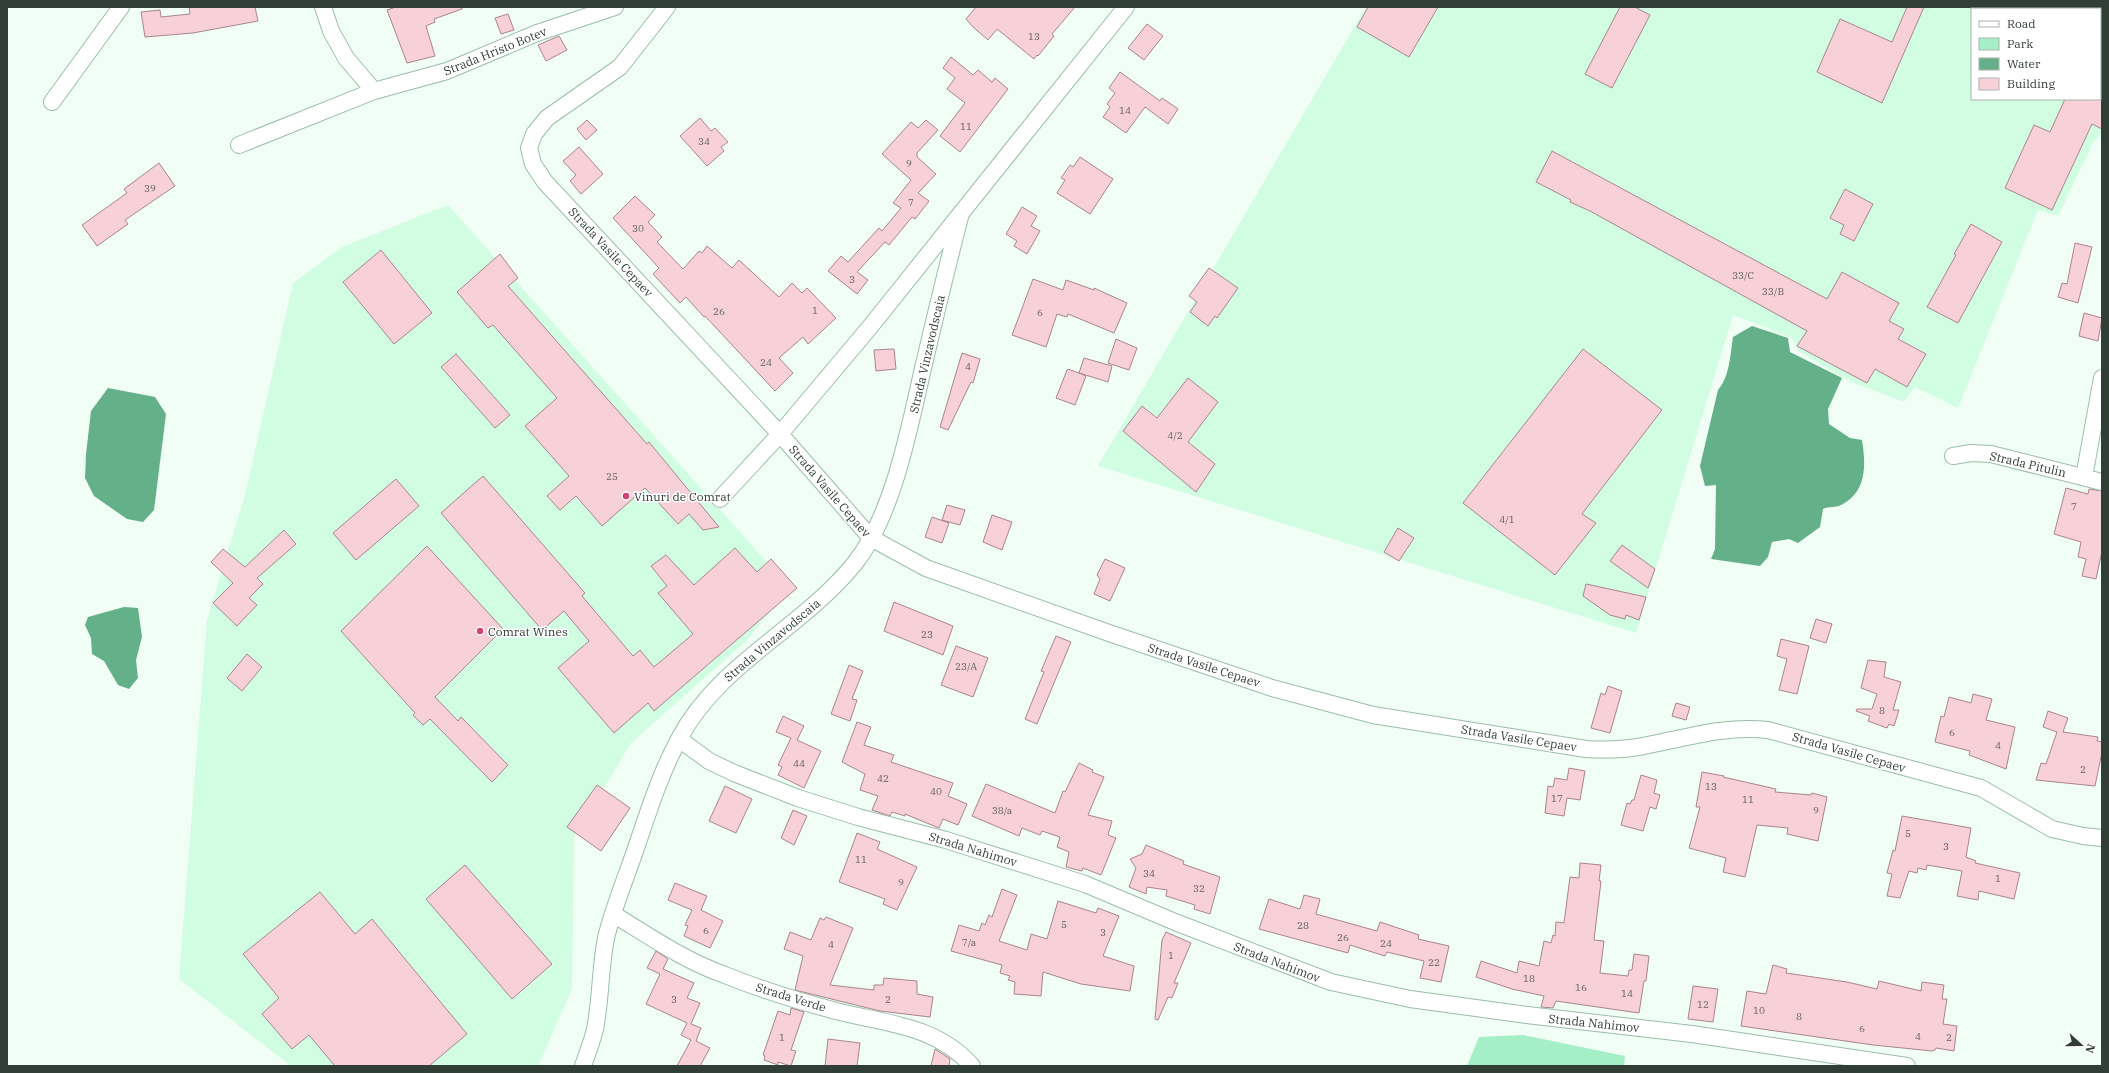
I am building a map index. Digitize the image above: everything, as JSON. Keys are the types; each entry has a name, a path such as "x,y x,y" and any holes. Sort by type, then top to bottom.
{"street":[{"path":"52,102 121,7"},
{"path":"323,7 331,31 346,58 374,91"},
{"name":"Strada Hristo Botev","path":"239,145 374,91 447,71 537,34 615,7"},
{"name":"Strada Vasile Cepaev","path":"667,7 620,67 547,118 534,134 529,148 533,164 545,182 780,434 871,538 926,568 1190,661 1272,688 1343,708 1398,719 1586,749 1612,750 1637,747 1723,729 1749,728 1768,730 1982,788 2052,829 2083,836 2102,838"},
{"name":"Strada Vinzavodscaia","path":"720,499 780,434 915,272 961,213 1052,102 1126,7"},
{"name":"Strada Vinzavodscaia","path":"583,1066 595,1030 606,940 613,914 656,790 679,739 698,708 725,677 791,626 835,586 857,561 871,538 888,500 906,444 961,213"},
{"path":"2084,477 2102,378"},
{"name":"Strada Pitulin","path":"1953,456 1971,453 1990,454 2102,482"},
{"name":"Strada Nahimov","path":"679,739 710,761 734,773 798,798 858,817 946,840 1085,884 1174,922 1331,982 1418,1000 1527,1016 1692,1034 1907,1066"},
{"name":"Strada Verde","path":"613,914 668,948 723,975 787,997 931,1034 956,1049 972,1066"}],"shaded area":[{"path":"1366,7 2102,7 2102,134 2094,141 2058,216 2038,210 1958,408 1915,387 1904,402 1849,381 1798,351 1792,338 1733,315 1636,633 1098,466"},
{"name":"Comrat Wines","path":"448,205 790,588 745,642 631,743 574,837 572,989 538,1066 291,1066 179,979 207,620 245,495 293,283 342,247"}],"green space":[{"path":"1523,1035 1625,1056 1624,1066 1467,1066 1479,1037"}],"water":[{"path":"1752,326 1788,338 1790,352 1842,378 1828,409 1829,424 1850,438 1862,440 1864,459 1863,477 1856,493 1850,500 1839,506 1823,509 1820,527 1798,543 1789,539 1772,542 1768,557 1760,566 1711,559 1715,549 1716,485 1705,486 1700,466 1718,390 1727,372 1733,337"},
{"path":"108,388 155,397 166,414 154,510 143,522 127,519 94,496 85,478 91,411"},
{"path":"124,607 138,608 142,637 136,660 138,678 129,689 118,685 104,661 92,654 91,638 85,625 88,617"}],"building":[{"path":"189,7 255,7 258,21 193,33 145,37 141,12 160,10 161,17 190,14"},
{"path":"396,7 462,7 462,9 434,19 435,22 426,26 435,56 407,63 387,10"},
{"path":"976,7 1075,7 1052,34 1054,36 1034,59 997,29 988,40 973,27 966,19"},
{"path":"1368,7 1438,7 1409,57 1357,27"},
{"path":"1620,7 1635,7 1650,15 1612,88 1585,74"},
{"path":"1907,7 1924,7 1882,103 1817,72 1840,19 1892,42"},
{"path":"508,14 514,30 501,34 495,18"},
{"path":"1147,24 1163,36 1144,60 1128,48"},
{"path":"559,36 567,50 546,61 538,45"},
{"path":"951,57 973,75 978,70 992,82 995,78 1008,89 960,152 940,136 965,103 947,89 955,78 943,68"},
{"path":"1120,72 1160,101 1162,98 1178,109 1168,124 1145,107 1126,133 1103,117 1110,107 1107,104 1115,93 1109,88"},
{"path":"2102,99 2102,129 2092,124 2052,210 2005,188 2034,125 2050,132 2065,100"},
{"path":"700,118 711,131 715,128 728,142 721,147 724,151 707,166 680,136"},
{"path":"587,120 597,130 586,140 577,129"},
{"path":"926,120 938,130 917,153 917,157 936,174 918,193 929,201 915,219 912,217 889,245 885,242 857,272 868,280 857,294 828,271 841,256 848,262 879,228 882,231 901,208 893,203 911,180 882,154 911,122 918,128"},
{"path":"579,147 603,174 581,194 570,181 576,175 563,161"},
{"path":"1552,151 1827,299 1842,272 1899,303 1889,321 1904,329 1898,339 1926,354 1907,387 1875,369 1867,383 1797,346 1807,331 1536,182"},
{"path":"1080,157 1113,179 1090,214 1057,193 1065,180 1061,178 1070,165 1073,167"},
{"path":"159,163 175,186 125,220 128,224 97,246 82,225 127,193 124,189"},
{"path":"1845,189 1873,204 1854,241 1840,234 1844,225 1830,218"},
{"path":"635,196 655,215 648,222 662,237 657,242 683,269 699,251 702,253 707,246 732,268 739,260 779,297 792,283 802,293 807,288 836,318 808,344 803,337 779,358 793,373 775,391 686,297 680,303 653,274 659,268 613,218"},
{"path":"1022,207 1037,216 1031,226 1040,231 1027,254 1014,246 1017,241 1006,234"},
{"path":"1971,224 2002,242 1958,323 1927,307 1956,255 1954,254"},
{"path":"2075,243 2092,247 2078,303 2058,297 2062,283 2067,284"},
{"path":"381,250 432,313 394,344 343,282"},
{"path":"500,254 518,278 508,286 647,444 649,442 719,527 703,530 689,514 678,524 645,488 602,526 576,496 560,510 547,496 569,476 525,426 557,398 493,325 488,328 457,292"},
{"path":"1209,268 1238,288 1217,318 1215,316 1208,326 1190,312 1197,302 1189,296"},
{"path":"1033,279 1063,290 1066,280 1094,290 1094,288 1127,303 1114,333 1068,314 1067,317 1057,314 1046,347 1012,335"},
{"path":"2084,313 2102,318 2098,341 2079,336"},
{"path":"1116,339 1137,348 1129,370 1108,363"},
{"path":"894,349 896,369 876,371 874,350"},
{"path":"1583,349 1662,410 1582,514 1596,523 1555,575 1463,503"},
{"path":"962,353 980,359 973,383 971,382 948,430 940,427"},
{"path":"456,354 510,415 495,428 441,367"},
{"path":"1084,358 1112,366 1108,382 1079,373"},
{"path":"1068,369 1086,376 1075,405 1056,398"},
{"path":"1188,378 1218,402 1188,442 1215,464 1196,492 1123,431 1142,406 1157,418"},
{"path":"483,476 585,593 582,596 633,656 640,650 654,667 693,634 658,593 667,586 651,566 666,555 694,585 735,548 757,572 771,559 797,588 654,711 648,703 614,733 558,668 589,641 564,611 542,630 441,513"},
{"path":"396,479 419,506 356,560 333,533"},
{"path":"2066,488 2088,494 2089,489 2102,491 2102,551 2096,579 2082,576 2086,559 2078,557 2081,542 2054,534"},
{"path":"947,505 965,510 960,525 942,520"},
{"path":"992,515 1012,522 1002,550 983,542"},
{"path":"932,517 949,523 942,543 925,537"},
{"path":"1398,528 1414,538 1399,561 1384,552"},
{"path":"284,530 296,544 257,578 263,584 249,598 257,605 237,626 213,603 233,583 211,562 223,549 245,567"},
{"path":"1622,545 1655,569 1648,588 1610,561"},
{"path":"427,546 503,629 435,697 458,721 461,717 508,765 492,782 430,719 423,725 413,715 415,713 341,631"},
{"path":"1105,559 1125,568 1110,601 1094,594 1100,579 1097,575"},
{"path":"1586,584 1646,597 1639,620 1626,615 1625,619 1610,615 1583,596"},
{"path":"894,602 953,626 943,655 884,631"},
{"path":"1816,619 1832,624 1826,643 1810,638"},
{"path":"1056,636 1071,642 1037,724 1025,719 1044,672 1041,671"},
{"path":"1781,639 1809,646 1797,694 1779,690 1787,659 1777,656"},
{"path":"956,646 988,658 973,697 941,685"},
{"path":"247,654 262,667 242,691 227,678"},
{"path":"1868,660 1886,662 1884,677 1901,682 1893,710 1899,710 1894,726 1889,724 1887,728 1868,721 1870,716 1856,711 1857,709 1872,709 1877,694 1861,688"},
{"path":"849,665 863,671 852,699 857,700 850,721 831,714"},
{"path":"1608,686 1622,691 1610,733 1591,728 1601,693 1605,695"},
{"path":"1973,694 1992,699 1986,720 2015,727 2006,769 1969,755 1970,751 1935,742 1941,716 1944,717 1949,697 1971,703"},
{"path":"1676,703 1690,707 1686,720 1672,716"},
{"path":"2048,711 2068,718 2063,732 2098,737 2097,741 2102,742 2102,752 2095,786 2036,780 2041,763 2046,764 2057,732 2043,727"},
{"path":"783,716 804,726 797,740 821,751 804,788 778,775 782,767 778,765 791,738 776,732"},
{"path":"857,722 871,727 864,745 894,755 891,762 953,783 948,796 967,804 958,825 943,819 939,828 905,814 905,816 892,812 890,816 872,810 878,796 860,790 865,774 842,762"},
{"path":"1079,763 1093,770 1092,772 1104,777 1088,815 1112,821 1108,835 1116,838 1101,875 1083,868 1082,871 1066,867 1069,852 1057,847 1060,837 1042,831 1040,835 1022,828 1019,836 972,816 986,784 1055,813 1063,791 1065,792"},
{"path":"1569,768 1585,771 1580,800 1567,798 1564,816 1545,813 1548,786 1553,787 1555,778 1567,780"},
{"path":"1702,772 1776,789 1775,792 1811,795 1812,793 1827,797 1818,841 1787,834 1788,828 1757,825 1745,877 1723,872 1726,858 1689,848 1700,807 1696,807"},
{"path":"1641,775 1657,780 1654,793 1660,795 1656,809 1650,807 1643,831 1621,825 1627,803 1630,804 1632,800 1634,800"},
{"path":"597,785 630,808 601,851 567,827"},
{"path":"725,786 752,799 736,833 709,821"},
{"path":"793,810 807,816 794,845 781,838"},
{"path":"1902,816 1971,828 1966,857 1976,861 1975,863 2020,873 2014,899 1979,891 1978,900 1957,896 1962,871 1927,865 1926,870 1918,868 1917,873 1909,871 1900,898 1887,896 1892,874 1887,873 1893,850 1895,851"},
{"path":"857,833 880,842 877,849 917,867 897,910 883,904 885,899 839,882"},
{"path":"1146,845 1184,861 1183,864 1220,877 1210,914 1194,909 1195,905 1166,896 1167,890 1147,887 1146,894 1129,887 1136,868 1130,859 1142,854"},
{"path":"1580,863 1601,865 1599,881 1601,881 1594,940 1604,941 1600,973 1628,976 1629,970 1632,970 1634,954 1649,956 1646,981 1644,981 1639,1013 1556,1001 1553,1008 1541,1007 1544,996 1512,989 1476,977 1481,961 1517,973 1519,961 1539,966 1544,941 1551,943 1553,935 1555,936 1556,922 1564,923 1570,877 1579,878"},
{"path":"465,865 552,964 512,999 426,899"},
{"path":"675,883 707,896 701,910 723,921 710,948 684,936 688,926 685,925 692,910 668,900"},
{"path":"1002,889 1017,895 999,941 1027,950 1031,934 1047,939 1058,901 1096,913 1098,908 1119,916 1103,956 1134,966 1130,991 1081,984 1043,972 1041,996 1014,994 1015,982 1008,980 1010,976 1000,973 1002,965 951,951 959,925 979,931 982,923 985,925 989,915 992,917"},
{"path":"320,892 355,934 372,919 467,1034 429,1066 335,1066 309,1035 292,1049 262,1014 279,998 243,954"},
{"path":"1304,895 1320,899 1316,914 1377,931 1380,922 1419,935 1418,939 1449,946 1441,982 1420,978 1424,961 1387,952 1385,956 1350,945 1348,953 1259,929 1269,899 1300,909"},
{"path":"826,917 853,928 830,985 874,990 874,985 883,985 884,978 917,981 917,994 933,997 930,1017 880,1011 795,990 803,956 784,949 790,932 811,940 820,918 824,920"},
{"path":"1166,932 1191,943 1174,983 1178,983 1172,998 1168,997 1158,1020 1155,1019 1162,940"},
{"path":"656,951 668,959 663,969 694,983 687,998 700,1003 691,1024 701,1028 696,1041 710,1048 700,1066 677,1066 691,1040 681,1035 687,1023 646,1004 660,974 647,968"},
{"path":"1773,965 1787,969 1786,973 1847,982 1877,989 1879,981 1921,991 1922,982 1944,985 1942,999 1947,999 1943,1024 1957,1026 1954,1051 1936,1048 1932,1051 1873,1045 1741,1026 1747,991 1766,994"},
{"path":"1693,986 1718,989 1713,1022 1688,1019"},
{"path":"791,1008 804,1012 791,1050 796,1051 791,1066 778,1062 778,1065 764,1060 765,1056 763,1055 778,1011 790,1015"},
{"path":"828,1039 860,1043 857,1066 825,1066"},
{"path":"935,1049 950,1059 949,1066 931,1066"}],"place":[{"name":"Vinuri de Comrat","path":"626,496"},
{"name":"Comrat Wines","path":"480,631"}]}
